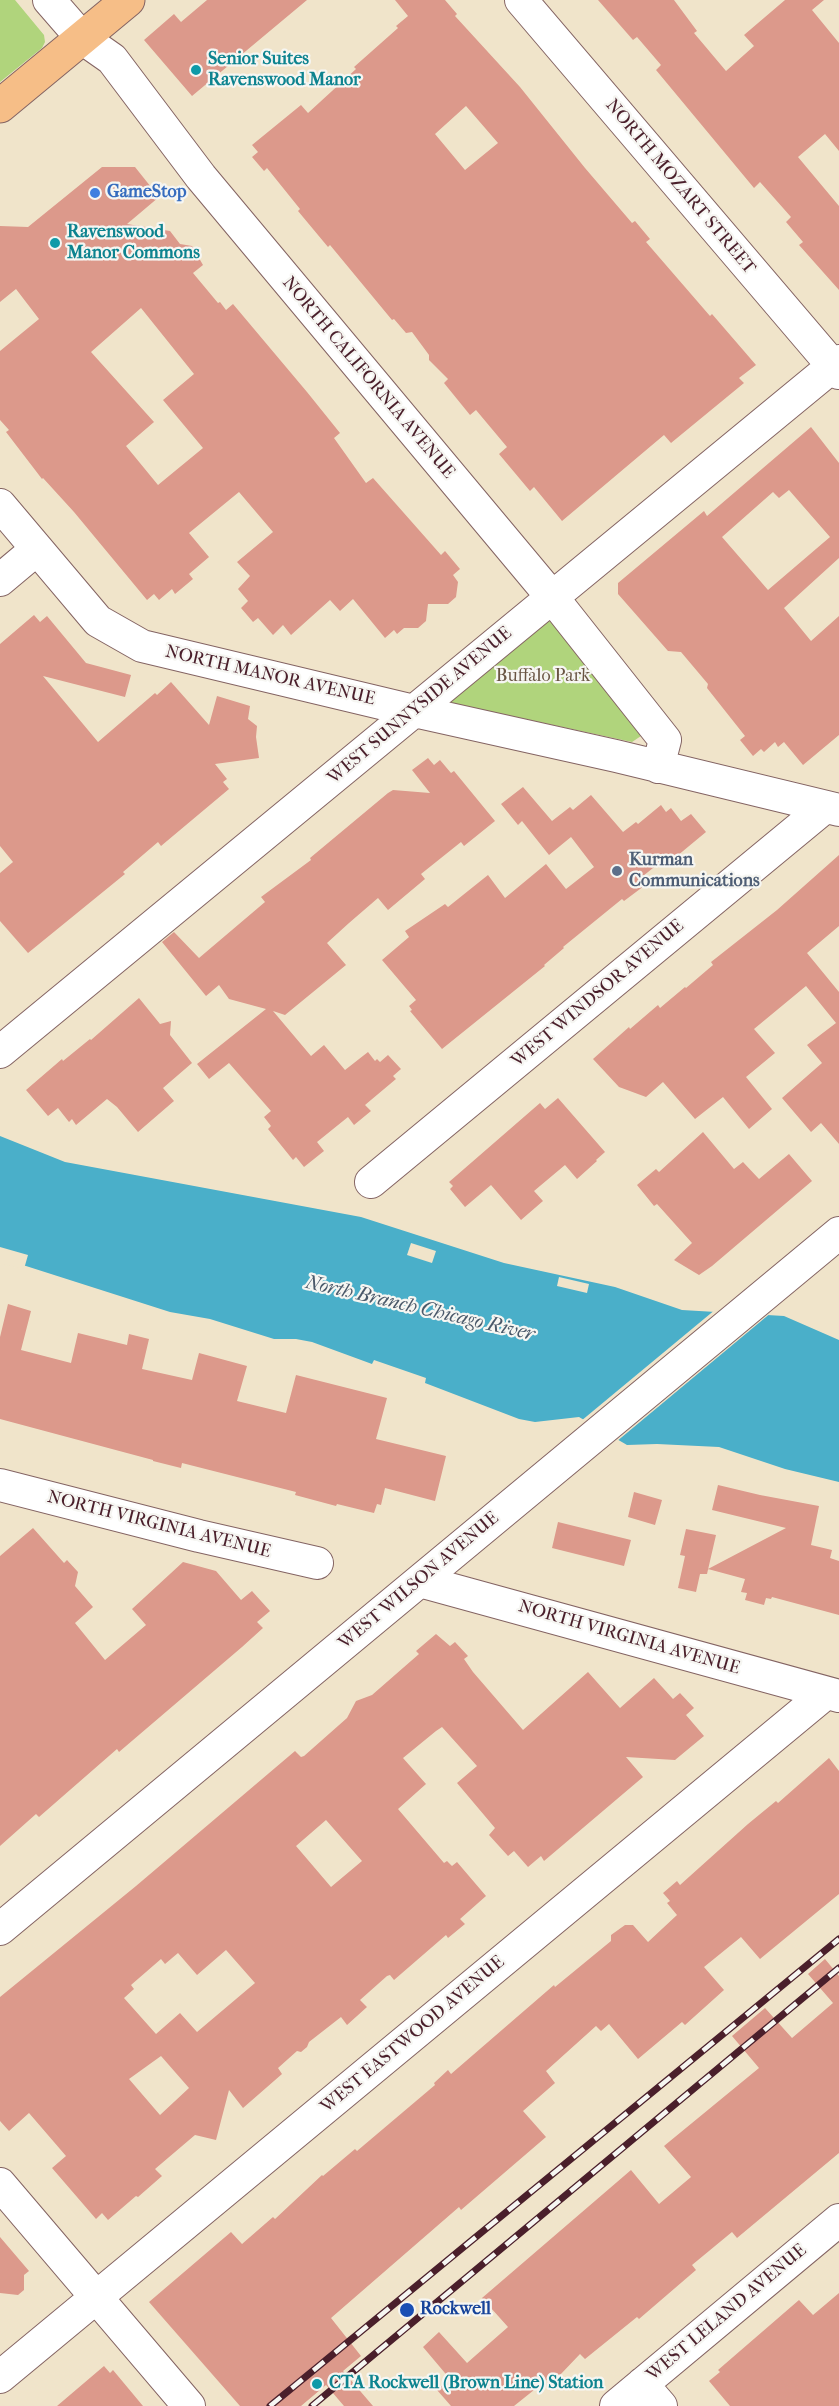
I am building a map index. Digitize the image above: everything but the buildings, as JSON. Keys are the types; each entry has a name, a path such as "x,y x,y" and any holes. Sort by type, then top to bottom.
{"main road":[{"path":"0,106 128,0"}],"street":[{"name":"NORTH CALIFORNIA AVENUE","path":"49,0 82,38 112,59 201,177 552,597 665,740 658,767"},
{"name":"NORTH MOZART STREET","path":"521,0 837,367"},
{"name":"WEST SUNNYSIDE AVENUE","path":"0,1052 552,597 837,367"},
{"name":"NORTH MANOR AVENUE","path":"0,506 98,621 142,646 832,808"},
{"path":"0,580 37,549"},
{"name":"WEST WINDSOR AVENUE","path":"371,1182 832,808"},
{"name":"WEST WILSON AVENUE","path":"0,1929 839,1233"},
{"name":"NORTH VIRGINIA AVENUE","path":"0,1485 199,1536 317,1563"},
{"name":"NORTH VIRGINIA AVENUE","path":"420,1581 832,1694"},
{"name":"WEST EASTWOOD AVENUE","path":"0,2377 832,1694"},
{"path":"0,2184 189,2406"},
{"name":"WEST LELAND AVENUE","path":"616,2406 652,2395 839,2220"}],"green space":[{"path":"0,0 15,0 44,35 45,42 42,48 0,82"},
{"name":"Buffalo Park","path":"549,621 560,628 637,725 641,736 632,742 446,702 538,622"}],"water":[{"name":"North Branch Chicago River","path":"0,1136 65,1162 361,1217 504,1263 615,1287 682,1310 784,1316 839,1340 839,1482 785,1469 719,1447 627,1445 579,1417 535,1422 519,1419 425,1383 426,1378 374,1360 372,1364 312,1342 274,1339 210,1319 170,1312 26,1266 0,1261"}],"pier":[{"path":"411,1243 436,1251 432,1263 407,1255"},
{"path":"0,1247 28,1255 24,1269 0,1264"},
{"path":"559,1277 589,1284 587,1293 557,1286"},
{"path":"716,1309 772,1312 616,1442 581,1421"}],"railway":[{"path":"270,2406 839,1939"},
{"path":"312,2406 839,1968"}],"place":[{"name":"Senior Suites Ravenswood Manor","path":"196,70"},
{"name":"GameStop","path":"95,193"},
{"name":"Ravenswood Manor Commons","path":"55,243"},
{"name":"Kurman Communications","path":"617,871"},
{"name":"Rockwell","path":"407,2310"},
{"name":"CTA Rockwell (Brown Line) Station","path":"317,2384"}]}
